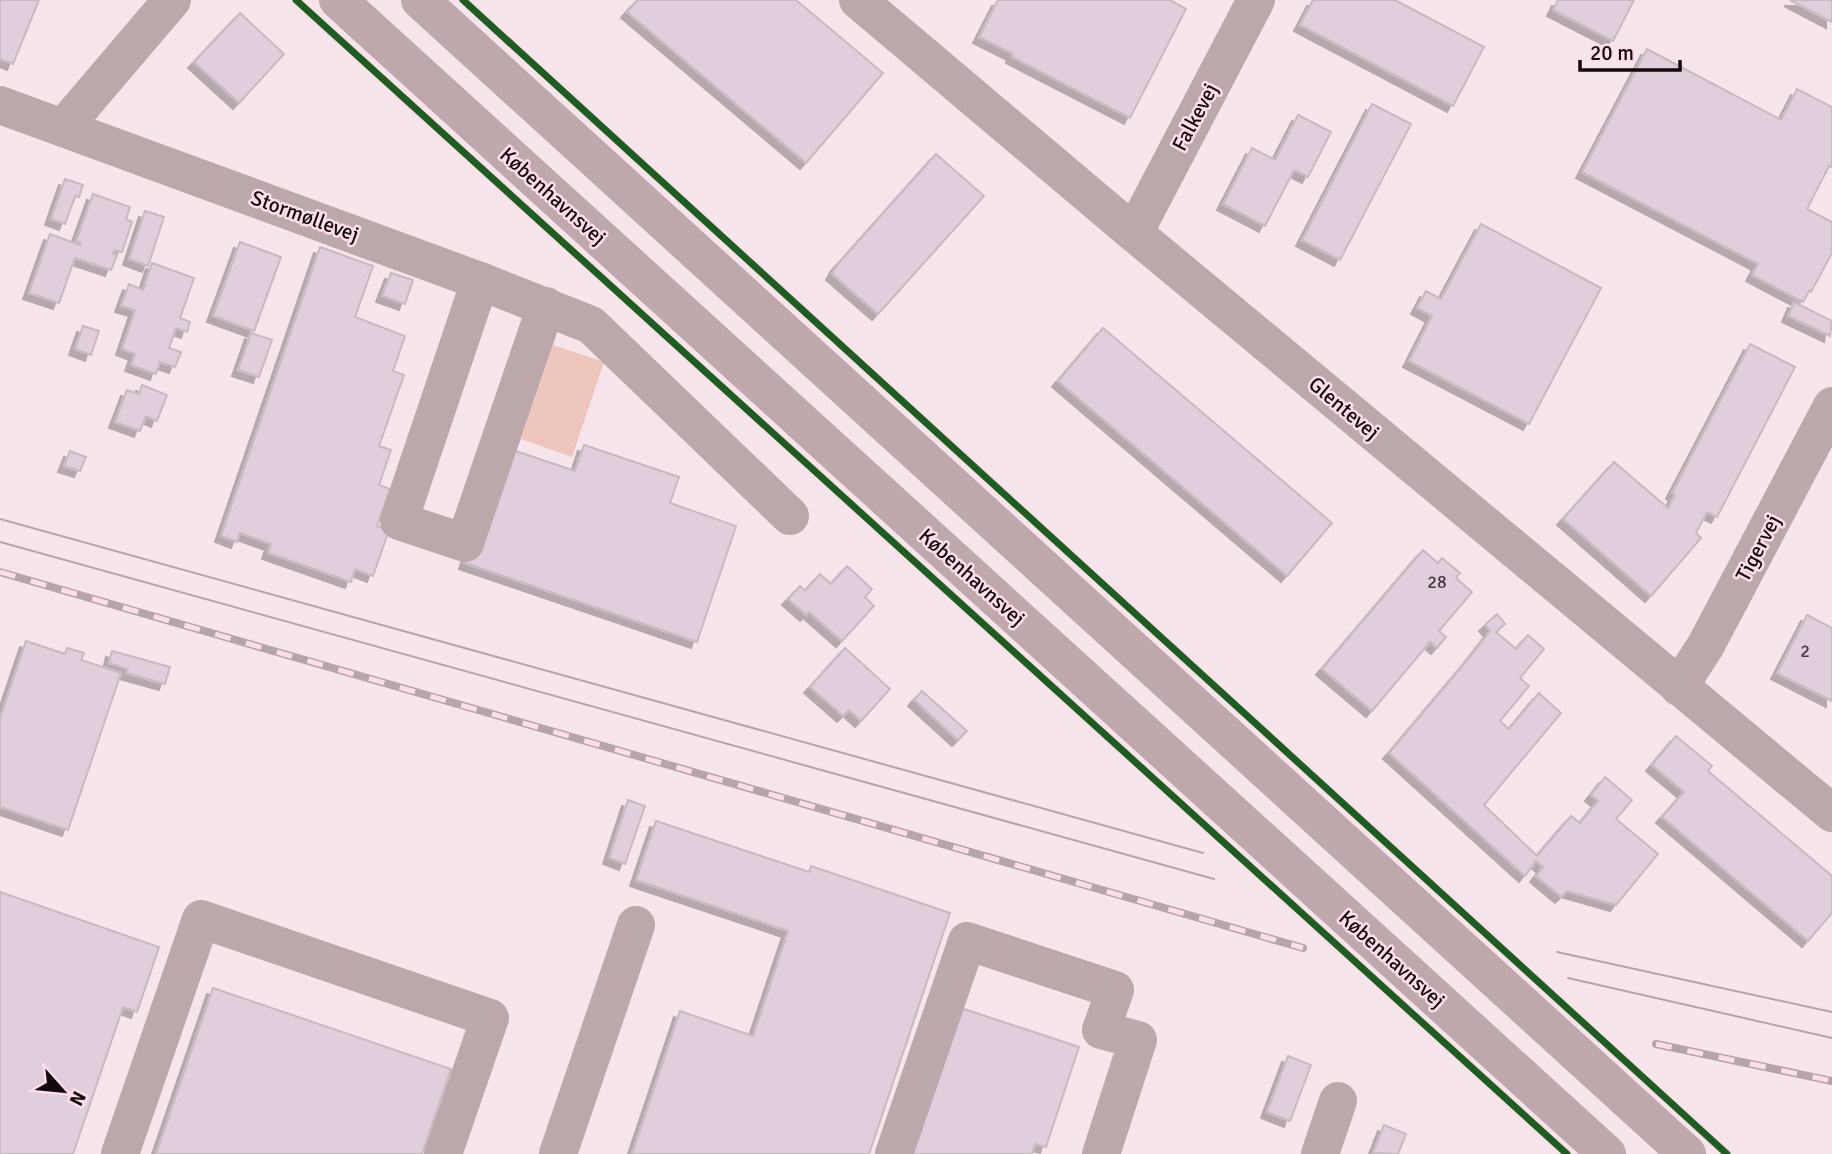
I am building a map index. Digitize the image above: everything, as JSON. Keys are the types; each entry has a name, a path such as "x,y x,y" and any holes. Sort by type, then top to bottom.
{"main road":[{"name":"Københavnsvej","path":"338,0 1607,1154"},
{"path":"420,0 1687,1154"}],"street":[{"path":"63,128 172,0"},
{"name":"Glentevej","path":"858,0 1832,813"},
{"name":"Falkevej","path":"1134,233 1256,0"},
{"name":"Stormøllevej","path":"0,105 480,281 591,325 790,516"},
{"path":"480,281 399,520 466,543 546,306"},
{"name":"Tigervej","path":"1679,687 1706,645 1832,406"},
{"path":"120,1154 201,919 490,1018 443,1154"},
{"path":"558,1154 636,925"},
{"path":"894,1154 967,941 1115,990 1101,1030 1138,1040 1101,1154"},
{"path":"1320,1154 1338,1101"}],"shaded area":[{"path":"553,345 604,362 572,457 521,439"}],"building":[{"path":"0,0 39,0 13,64 0,59"},
{"path":"637,0 796,0 883,73 806,163 627,12"},
{"path":"998,0 1170,0 1186,9 1130,118 979,37"},
{"path":"1313,0 1395,0 1484,47 1453,106 1300,25"},
{"path":"1558,0 1634,0 1613,41 1553,10"},
{"path":"1790,0 1832,0 1832,22"},
{"path":"240,13 284,54 239,103 194,62"},
{"path":"1647,49 1781,120 1797,89 1832,107 1832,167 1829,166 1807,209 1832,222 1832,253 1803,302 1752,275 1758,264 1582,172"},
{"path":"1372,104 1411,124 1340,260 1302,240"},
{"path":"1298,115 1331,132 1308,177 1294,170 1265,226 1223,204 1252,148 1275,160"},
{"path":"936,154 984,196 878,314 832,274 837,265"},
{"path":"65,179 83,185 79,197 75,196 65,224 51,219"},
{"path":"93,194 130,207 126,219 132,222 122,252 115,250 113,254 117,255 111,270 75,258 59,303 29,293 50,234 80,245 80,242 76,241"},
{"path":"145,211 164,217 148,266 129,259"},
{"path":"1481,224 1601,288 1529,424 1409,361 1432,316 1417,308 1426,291 1441,299"},
{"path":"240,242 281,257 254,331 213,316"},
{"path":"320,247 373,266 355,317 405,336 393,371 404,375 379,446 391,450 379,485 390,489 377,526 389,530 373,576 355,569 351,582 268,553 271,544 240,533 237,542 221,536"},
{"path":"152,263 194,278 180,318 190,322 187,332 176,328 169,348 181,352 175,367 160,362 156,374 131,365 135,354 122,349 135,310 121,306 129,284 143,290"},
{"path":"391,273 413,280 405,304 382,296"},
{"path":"1794,302 1832,321 1830,336 1788,316"},
{"path":"83,326 99,331 91,355 75,349"},
{"path":"1103,328 1332,523 1287,576 1058,381"},
{"path":"251,333 272,340 259,377 238,370"},
{"path":"1750,344 1795,367 1717,517 1707,512 1696,533 1701,538 1651,596 1563,519 1614,462 1668,508 1675,495 1672,493"},
{"path":"142,385 167,395 157,421 146,416 140,431 115,422 127,390 139,394"},
{"path":"584,445 679,477 670,503 736,526 697,642 465,563 504,447 575,471"},
{"path":"70,451 86,457 80,471 64,466"},
{"path":"1423,550 1438,563 1442,558 1460,573 1456,578 1472,592 1439,631 1446,637 1437,648 1430,642 1372,711 1322,669"},
{"path":"847,566 872,589 865,597 874,606 842,641 809,612 806,615 788,599 800,586 805,591 820,574 831,584"},
{"path":"1497,614 1505,624 1496,632 1516,649 1528,635 1544,649 1520,678 1529,686 1500,721 1509,729 1539,693 1561,713 1484,805 1537,856 1571,816 1580,823 1598,801 1591,795 1605,777 1632,800 1616,819 1658,854 1616,905 1567,891 1561,897 1536,876 1543,867 1536,861 1525,876 1389,753 1490,631 1485,625"},
{"path":"1807,615 1832,628 1832,701 1777,673"},
{"path":"26,641 65,654 67,648 84,653 81,660 121,673 68,830 0,807 0,718"},
{"path":"845,648 890,689 861,721 849,710 843,716 810,687"},
{"path":"112,651 170,667 165,684 126,673 128,669 109,663"},
{"path":"922,691 967,731 958,740 914,700"},
{"path":"1676,736 1712,766 1708,771 1832,876 1832,913 1808,941 1662,817 1684,792 1652,765"},
{"path":"628,800 645,806 625,864 609,858"},
{"path":"656,821 809,872 811,866 950,913 869,1154 632,1154 680,1011 753,1036 788,931 636,880"},
{"path":"0,892 159,947 137,1012 123,1007 73,1154 0,1154"},
{"path":"213,988 451,1069 422,1154 156,1154"},
{"path":"955,1006 1079,1047 1046,1147 1035,1144 1032,1154 910,1154"},
{"path":"1288,1056 1311,1065 1290,1121 1267,1112"},
{"path":"1384,1125 1406,1134 1398,1154 1373,1153"}],"tram line":[{"path":"0,519 1203,853"},
{"path":"0,542 1214,879"},
{"path":"1557,952 1832,1012"},
{"path":"1568,978 1832,1038"}],"railway":[{"path":"0,572 1303,948"},
{"path":"1656,1044 1832,1081"}],"cycle path":[{"path":"296,0 1567,1154"},
{"path":"463,0 1727,1154"}]}
